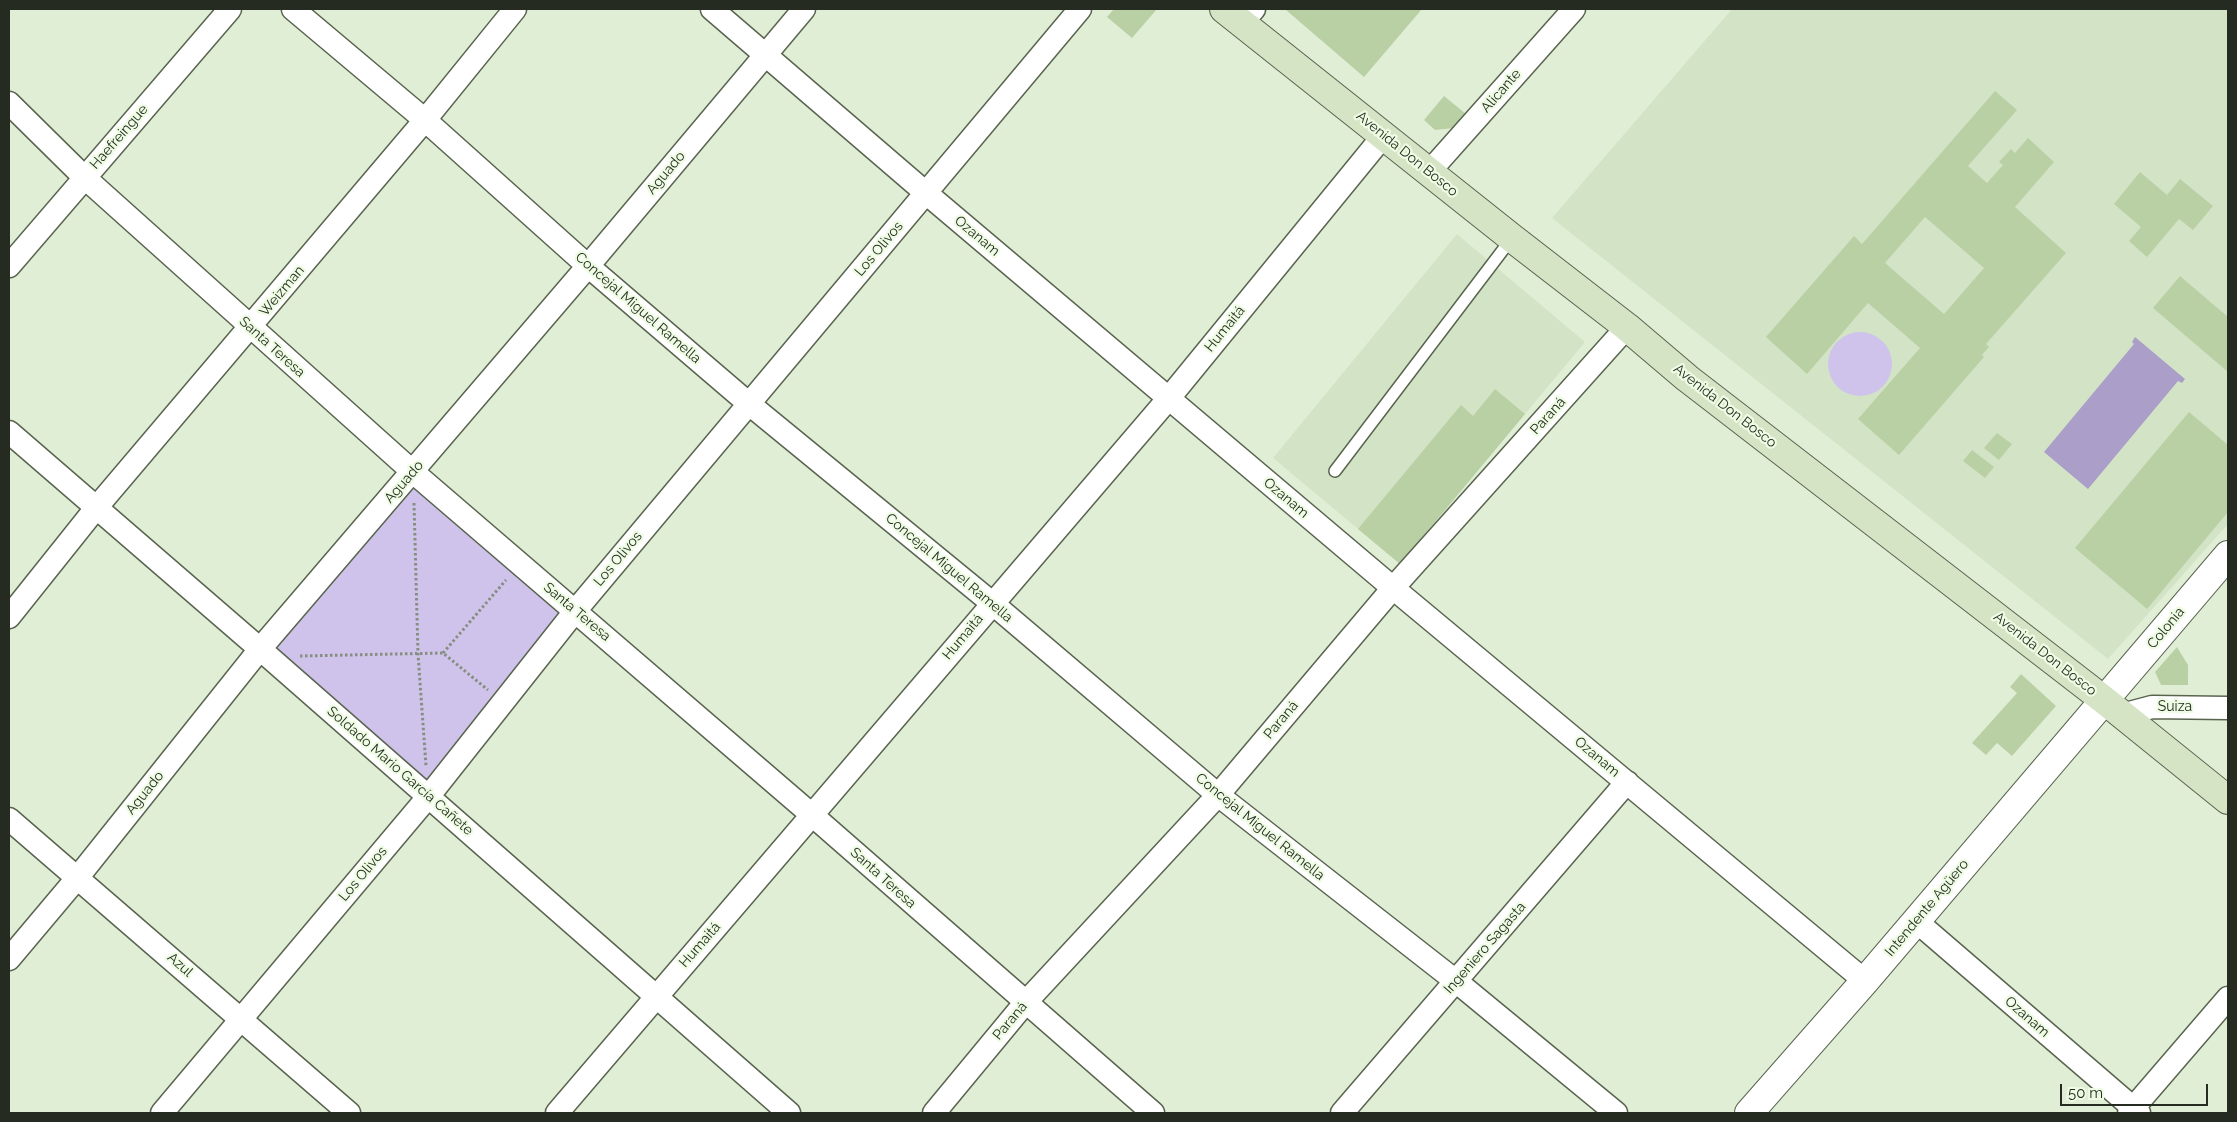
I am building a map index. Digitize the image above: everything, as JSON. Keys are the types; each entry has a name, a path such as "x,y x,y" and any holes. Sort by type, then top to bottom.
{"main road":[{"name":"Avenida Don Bosco","path":"1240,13 1429,172 1627,327 1687,378 2113,708 2228,800"}],"street":[{"name":"Haefreingue","path":"9,266 230,9"},
{"name":"Concejal Miguel Ramella","path":"293,9 426,120 588,266 748,403 992,603 1218,794 1456,982 1616,1113"},
{"name":"Weizman","path":"9,617 96,508 426,120 514,9"},
{"name":"Ozanam","path":"712,9 926,193 1393,588 1865,981"},
{"name":"Aguado","path":"9,959 265,653 413,472 804,9"},
{"name":"Los Olivos","path":"162,1113 428,796 576,610 748,403 1080,9"},
{"name":"Alicante","path":"1429,172 1574,9"},
{"name":"Santa Teresa","path":"9,104 84,177 413,472 812,814 1025,1003 1154,1113"},
{"name":"Humaitá","path":"557,1113 1169,398 1384,135"},
{"name":"Paraná","path":"934,1113 1025,1003 1218,794 1393,588 1627,327"},
{"name":"Soldado Mario García Cañete","path":"9,432 265,653 788,1113"},
{"name":"Colonia","path":"2113,708 2228,555"},
{"name":"Suiza","path":"2113,708 2228,708"},
{"name":"Intendente Agüero","path":"1749,1113 1916,921 2113,708"},
{"name":"Ingeniero Sagasta","path":"1342,1113 1627,782"},
{"name":"Azul","path":"9,819 349,1113"},
{"name":"Ozanam","path":"1916,921 2134,1112"},
{"path":"2134,1112 2228,998"}],"lane":[{"path":"1335,471 1512,238"}],"path":[{"path":"413,472 418,654 428,796"},
{"path":"443,653 520,564"},
{"path":"265,653 443,653 503,702"}],"shaded area":[{"path":"1732,9 2228,9 2228,524 2108,659 1552,218"},
{"path":"1457,234 1585,342 1400,564 1273,458"},
{"path":"1860,332 1878,338 1886,346 1892,364 1886,382 1878,390 1860,396 1842,390 1834,382 1828,364 1834,346 1842,338"},
{"path":"2135,337 2185,379 2182,383 2178,381 2088,489 2044,452 2134,344 2132,342"},
{"path":"413,472 576,610 428,797 260,649"}],"building":[{"path":"1114,9 1157,9 1132,38 1107,17"},
{"path":"1287,9 1422,9 1364,77"},
{"path":"1995,91 2017,110 1968,166 1987,183 2003,165 1999,162 2011,149 2015,153 2028,138 2054,162 2015,207 2066,253 1986,344 1989,347 1982,355 1984,357 1899,455 1858,419 1920,348 1868,303 1807,374 1766,337 1854,236 1862,244","holes":["1925,217 1984,268 1944,314 1885,263"]},
{"path":"1444,96 1466,114 1454,128 1435,130 1424,120"},
{"path":"2140,172 2167,195 2180,179 2213,206 2193,230 2179,219 2147,257 2129,241 2141,227 2114,204"},
{"path":"2180,276 2228,317 2228,372 2153,308"},
{"path":"1495,389 1525,414 1400,564 1358,529 1461,405 1473,416"},
{"path":"2189,412 2228,445 2228,512 2147,609 2075,548"},
{"path":"1997,433 2012,444 1999,460 1984,448"},
{"path":"1972,450 1994,467 1985,478 1963,461"},
{"path":"2177,647 2188,665 2188,685 2161,685 2155,672"},
{"path":"2021,674 2056,706 2012,756 1997,743 1986,755 1972,743 2017,693 2010,687"}]}
